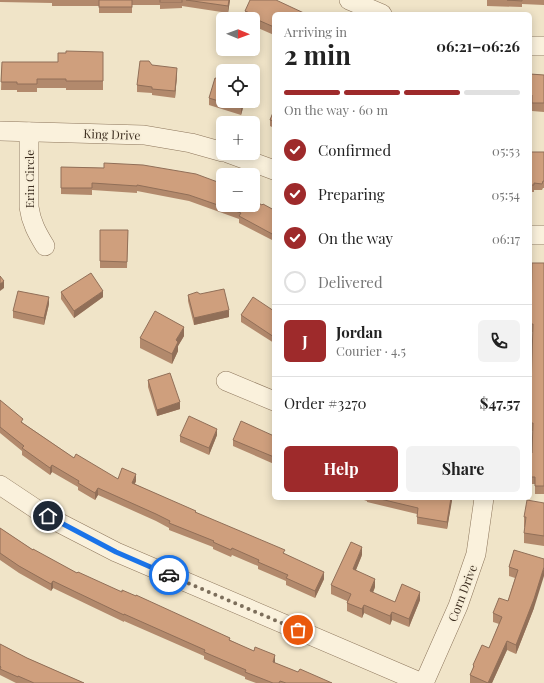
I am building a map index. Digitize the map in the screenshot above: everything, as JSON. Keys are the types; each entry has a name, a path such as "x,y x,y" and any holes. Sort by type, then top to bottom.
{"street":[{"path":"349,0 378,8"},
{"path":"532,46 544,46"},
{"name":"King Drive","path":"0,131 144,135 191,143 216,150"},
{"name":"Erin Circle","path":"29,132 30,216 37,234 45,246"},
{"path":"247,160 272,169"},
{"path":"532,235 544,236"},
{"path":"226,381 272,400"},
{"path":"0,485 48,516 116,552 423,683"},
{"name":"Corn Drive","path":"423,683 458,606 476,554 484,500"}],"building":[{"path":"99,0 132,0 132,7 99,7"},
{"path":"160,0 182,0 182,2 160,2"},
{"path":"186,0 229,0 228,6"},
{"path":"250,0 276,0 302,12 272,12 272,26 260,21 260,12 245,11"},
{"path":"66,51 103,52 103,81 37,79 37,84 1,82 2,62 58,62 58,53 66,53"},
{"path":"140,61 149,61 152,65 177,68 175,91 152,89 152,87 137,85"},
{"path":"532,74 544,75 544,103 532,103"},
{"path":"215,78 216,78 216,100 209,98"},
{"path":"532,152 544,152 544,181 542,184 534,183 534,185 532,185"},
{"path":"104,163 143,165 196,174 216,181 216,204 189,195 137,185 92,183 92,188 61,188 61,167 104,168"},
{"path":"260,204 272,209 272,234 239,216 241,213 238,212 260,212"},
{"path":"100,230 128,230 127,262 100,261"},
{"path":"532,263 544,263 544,486 535,486 535,477 532,477"},
{"path":"91,273 103,291 74,311 61,292"},
{"path":"0,276 4,281 0,284"},
{"path":"224,289 229,310 194,318 188,295 197,292 200,294"},
{"path":"18,291 49,297 44,318 13,311"},
{"path":"253,297 272,310 272,336 241,315"},
{"path":"155,311 184,327 176,340 178,342 172,354 140,338"},
{"path":"170,373 180,402 157,410 148,380"},
{"path":"0,400 23,419 21,422 74,458 76,454 118,479 122,468 136,474 132,483 196,511 195,512 285,550 283,553 324,572 315,591 286,578 288,575 258,562 259,560 232,548 231,550 213,542 214,541 169,523 170,521 156,514 98,488 95,493 78,483 79,481 52,465 50,468 22,448 24,446 0,427"},
{"path":"189,416 217,429 209,448 180,436"},
{"path":"241,421 272,435 272,456 233,440"},
{"path":"384,500 451,500 447,522 417,517 418,508"},
{"path":"527,500 544,503 544,536 524,533 526,517 524,517"},
{"path":"0,528 33,550 77,573 78,572 122,592 122,590 136,595 230,638 229,640 254,651 255,647 275,655 273,662 298,672 300,669 332,683 286,683 280,681 279,683 273,683 245,672 246,670 204,652 205,650 124,615 53,581 51,584 19,566 0,553"},
{"path":"351,542 362,547 353,569 375,579 370,591 395,602 402,584 420,592 409,619 392,612 390,616 364,605 362,609 347,603 351,594 331,585"},
{"path":"514,550 544,559 544,567 534,599 516,645 507,641 488,683 470,675 482,645 489,648 502,617 493,613 499,598 508,601 518,570 509,567"},
{"path":"0,644 27,658 84,683 34,683 0,669"}],"way so far":[{"path":"169,575 298,630"}],"route":[{"path":"48,516 116,552 169,575"}]}
